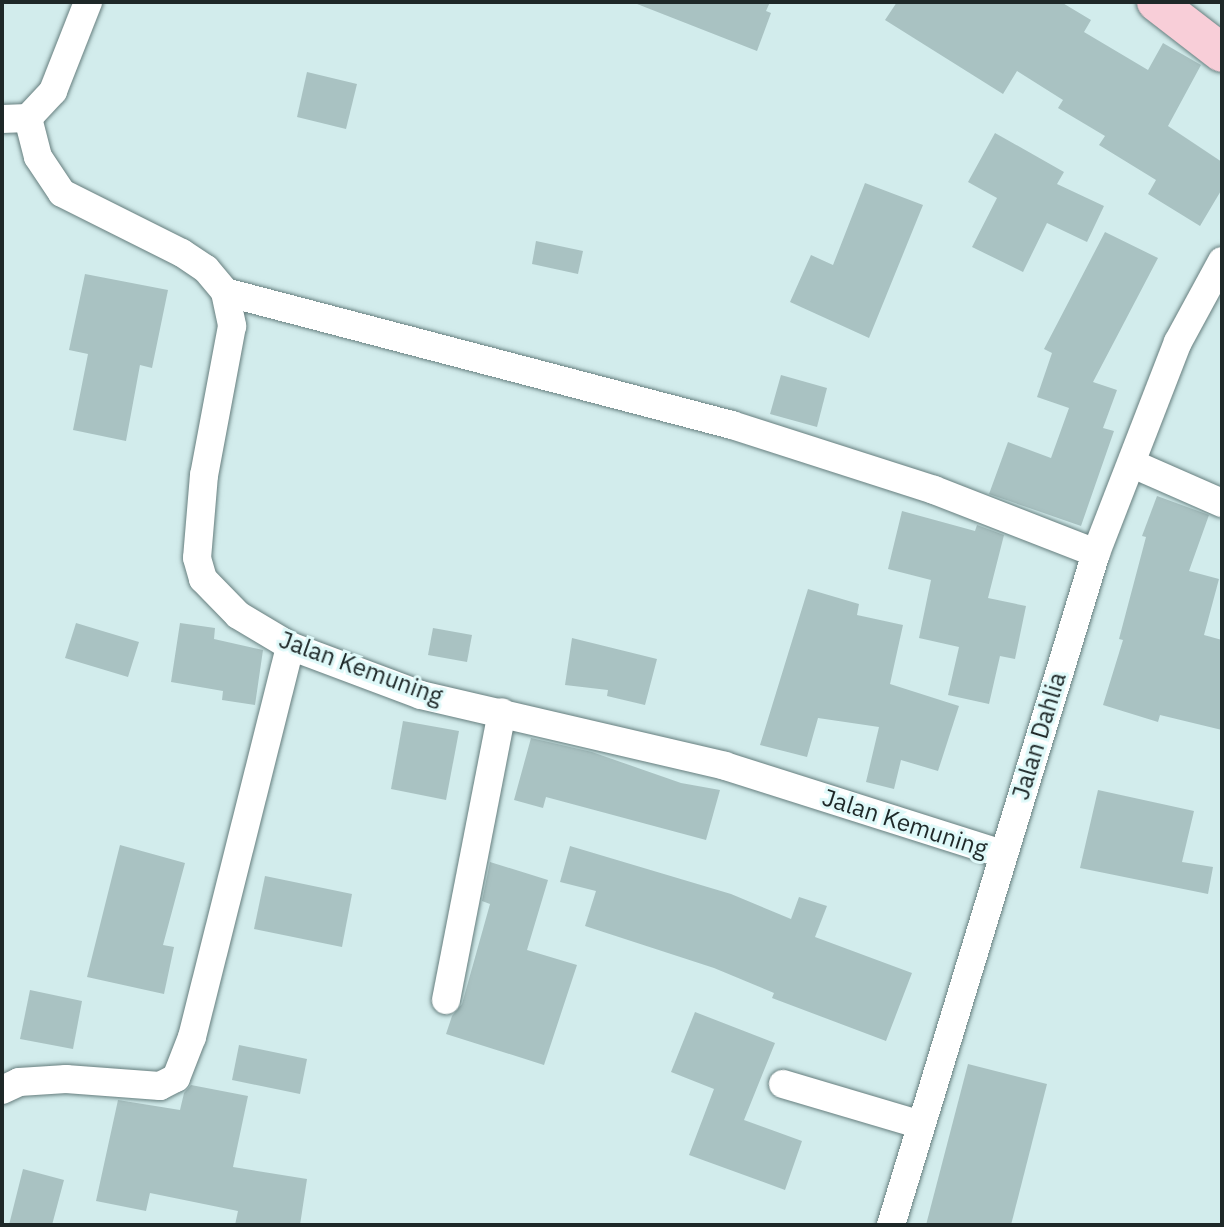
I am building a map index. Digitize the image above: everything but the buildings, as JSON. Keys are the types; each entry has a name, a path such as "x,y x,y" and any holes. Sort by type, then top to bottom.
{"main road":[{"path":"1156,2 1222,53"}],"street":[{"path":"88,2 54,91 15,118 62,193 182,253 206,269 225,292 732,425 934,490 1096,553"},
{"name":"Jalan Dahlia","path":"891,1225 1096,553 1133,464 1178,342 1222,261"},
{"name":"Jalan Kemuning","path":"225,292 232,326 204,475 197,558 203,579 219,598 290,646 421,695 725,766 1003,854"},
{"path":"1133,464 1222,503"},
{"path":"2,1090 19,1082 66,1079 160,1086 176,1078 192,1037 290,646"},
{"path":"446,1000 502,712"},
{"path":"783,1084 921,1125"}]}
